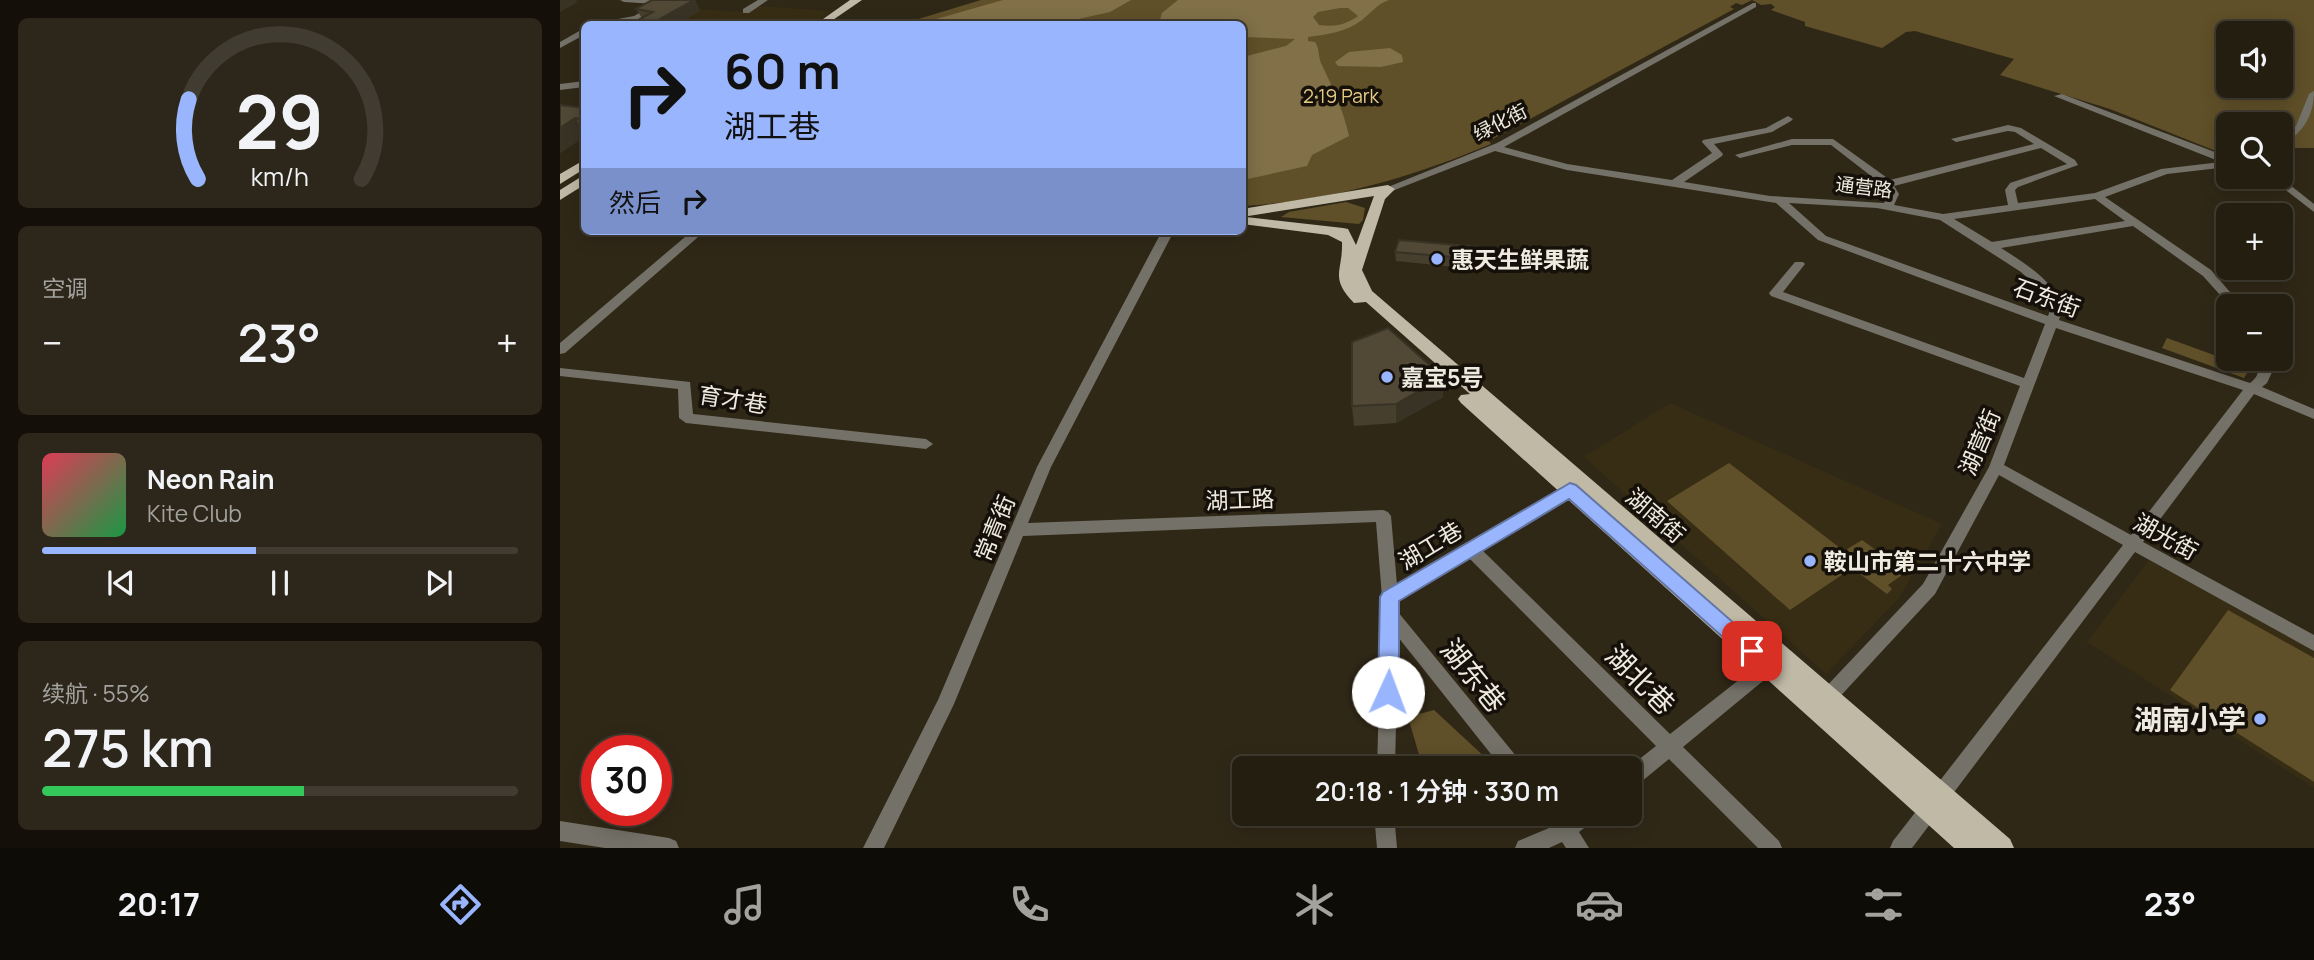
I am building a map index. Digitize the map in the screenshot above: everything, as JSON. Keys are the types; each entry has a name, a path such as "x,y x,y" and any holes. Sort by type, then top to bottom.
{"main road":[{"path":"826,21 857,0"},
{"path":"840,21 870,0"},
{"path":"560,180 581,172"},
{"path":"560,196 581,173"},
{"name":"绿化街","path":"1246,213 1340,200 1388,189"},
{"name":"湖南街","path":"1388,189 1379,198 1355,270 1365,293 1828,697 1934,802 1973,848"},
{"path":"1246,221 1355,231 1372,218 1365,201 1340,200"},
{"path":"1280,224 1274,219 1273,213 1283,208"},
{"name":"湖南街","path":"1332,231 1349,240 1342,270 1348,290 1769,666 1934,802 2001,848"}],"street":[{"path":"624,0 666,1"},
{"path":"746,11 764,0"},
{"path":"630,21 666,1"},
{"name":"绿化街","path":"1388,189 1495,148 1753,5"},
{"path":"560,44 581,34"},
{"path":"560,87 581,84"},
{"path":"2293,132 2300,127 2314,94"},
{"path":"2059,96 2216,158"},
{"path":"1674,184 1718,154 1707,142 1769,130 1788,119"},
{"path":"1956,139 2008,128 2073,165 2014,185 2010,190 2014,208"},
{"path":"1740,155 1792,142 1833,142 1888,184 1894,194 1888,207"},
{"path":"1888,184 2042,145"},
{"name":"通营路","path":"1495,148 1567,167 1674,184 1778,200 1888,207 1943,217 2097,196 2165,171 2216,165"},
{"path":"2289,189 2314,209"},
{"path":"2097,196 2207,273 2225,294"},
{"name":"石东街","path":"1778,200 1822,238 2052,321 2252,388 2314,414"},
{"name":"湖营街","path":"1828,697 1929,589 1996,467 2058,305 2056,296 2015,262 1943,217"},
{"path":"1989,246 2134,223"},
{"path":"560,350 694,235"},
{"name":"常青街","path":"873,848 945,704 1044,467 1166,235"},
{"path":"1799,264 1775,293 2028,384"},
{"path":"1900,848 2252,388 2262,380 2266,371"},
{"name":"育才巷","path":"560,372 685,385 687,418 926,444"},
{"name":"湖光街","path":"1996,467 2314,644"},
{"name":"湖工巷","path":"1390,606 1470,549 1570,490"},
{"name":"湖工路","path":"1016,530 1383,516 1390,606"},
{"name":"湖北巷","path":"1470,549 1772,848"},
{"path":"1386,756 1390,606"},
{"name":"湖东巷","path":"1390,606 1505,756"},
{"path":"1642,769 1769,666"},
{"path":"1385,826 1387,848"},
{"path":"1561,826 1579,848"},
{"path":"1525,848 1571,826"},
{"path":"560,831 621,844 669,848"}],"shaded area":[{"path":"1003,0 1131,0 1110,12 1070,21 930,21"},
{"path":"1178,0 1389,0 1349,28 1308,37 1308,41 1317,45 1321,63 1341,108 1349,136 1312,155 1307,166 1246,179 1246,56 1286,46 1295,39 1246,37 1246,21 1160,20 1162,13","holes":["1340,8 1348,8 1358,16 1340,25 1330,26 1319,25 1313,17 1318,12"]},
{"path":"757,6 831,11 818,21 654,21 673,7 746,12"},
{"path":"1390,48 1402,55 1403,62 1381,67 1338,66 1335,62 1349,52"},
{"name":"鞍山市第二十六中学","path":"1670,403 1942,524 1899,598 1826,674 1584,457"},
{"name":"湖南小学","path":"2149,560 2314,650 2314,788 2087,642"}],"green space":[{"name":"2·19 Park","path":"981,0 1752,0 1742,5 1736,3 1730,7 1734,9 1489,141 1491,144 1369,186 1246,206 1246,21 912,21"},
{"path":"1752,0 2314,0 2314,148 2293,148 2293,112 2216,112 2216,151 2110,109 2000,75 2014,59 1915,31 1906,32 1882,48 1805,26 1805,22 1771,10 1775,7 1771,4 1761,5"},
{"path":"1346,202 1365,208 1363,220 1359,224 1281,217 1289,212"},
{"path":"2167,338 2216,356 2216,368 2162,348"},
{"path":"2225,371 2248,371 2244,378"},
{"path":"1729,463 1844,551 1862,540 1906,572 1888,585 1892,589 1887,594 1852,568 1790,610 1667,501"},
{"path":"2228,610 2314,658 2314,782 2170,690"},
{"path":"1434,710 1484,756 1419,756 1408,717"}],"building":[{"path":"652,0 694,0 656,21 636,21 653,12 636,9"},
{"path":"560,105 581,108 581,119 575,118 560,128"},
{"path":"1399,240 1478,247 1475,259 1395,252"},
{"name":"嘉宝5号","path":"1388,328 1443,377 1396,404 1352,406 1352,342"}],"place":[{"name":"惠天生鲜果蔬","path":"1437,259"},
{"name":"嘉宝5号","path":"1387,377"},
{"name":"鞍山市第二十六中学","path":"1810,561"},
{"name":"湖南小学","path":"2260,719"}],"route":[{"path":"1388,692 1390,597 1570,490 1752,651"}]}
